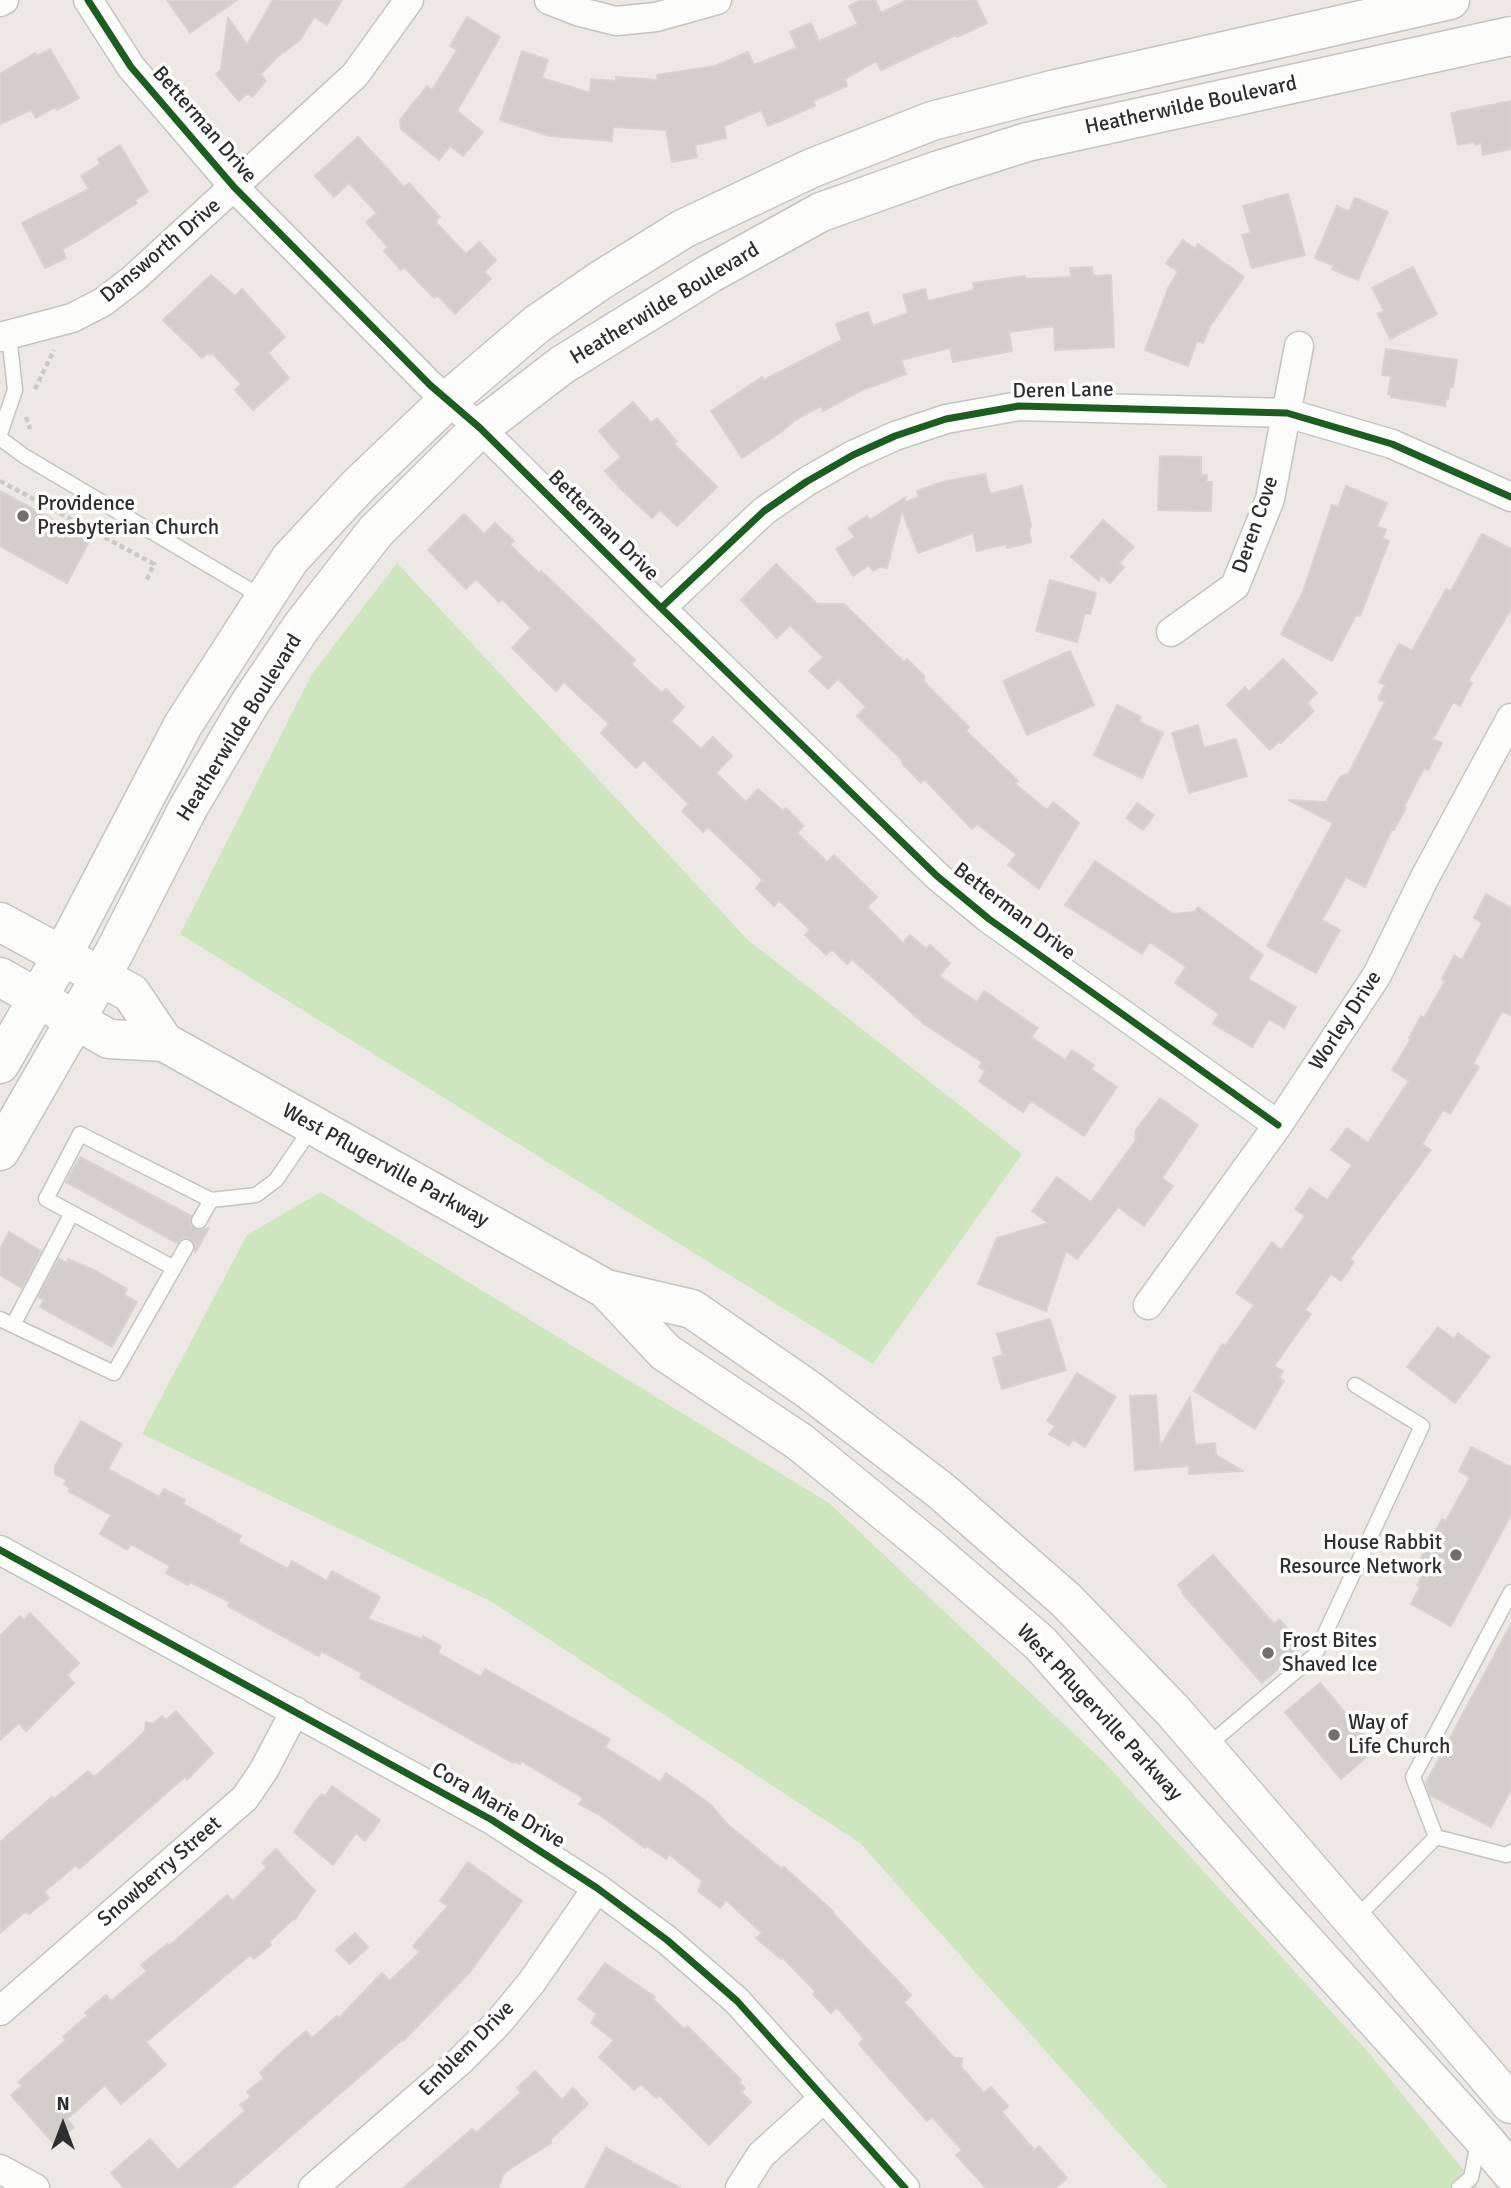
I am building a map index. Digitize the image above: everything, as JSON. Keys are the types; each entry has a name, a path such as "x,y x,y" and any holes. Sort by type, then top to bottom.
{"main road":[{"name":"Heatherwilde Boulevard","path":"0,1064 62,956 183,725 290,559 359,485 449,400 537,324 683,229 812,168 932,121 1056,89 1450,0"},
{"name":"Heatherwilde Boulevard","path":"0,1151 100,976 188,808 250,703 302,626 376,531 480,428 574,358 709,274 821,212 939,170 1027,142 1511,36"},
{"name":"West Pflugerville Parkway","path":"0,922 131,993 164,1042"},
{"name":"West Pflugerville Parkway","path":"0,977 109,1039 164,1042 606,1289 692,1309 809,1390 940,1490 1066,1600 1174,1712 1353,1921 1508,2091"},
{"name":"West Pflugerville Parkway","path":"606,1289 665,1352 800,1442 928,1546 1040,1643 1511,2172"}],"street":[{"name":"Betterman Drive","path":"88,0 131,67 234,187 430,385 480,428 937,876 989,919 1278,1125"},
{"name":"Dansworth Drive","path":"5,336 72,318 103,302 133,279 355,75 409,0"},
{"path":"549,0 580,12 616,21 656,17 717,0"},
{"name":"Deren Cove","path":"1171,632 1235,586 1270,499 1299,346"},
{"name":"Deren Lane","path":"661,608 764,511 806,482 853,455 895,436 946,419 1019,406 1287,413 1392,444 1511,497"},
{"path":"264,599 302,626"},
{"name":"Worley Drive","path":"1148,1305 1278,1125 1377,975 1425,877 1511,718"},
{"name":"Cora Marie Drive","path":"0,1550 492,1820 597,1888 667,1940 737,2001 766,2030 905,2188"},
{"name":"Snowberry Street","path":"0,2011 245,1798 264,1770 295,1711"},
{"name":"Emblem Drive","path":"313,2188 459,2062 498,2023 531,1983 597,1888"},
{"path":"1480,2135 1508,2091"},
{"path":"740,2188 761,2155 824,2098"},
{"path":"0,2169 35,2188"}],"lane":[{"path":"5,336 15,390 0,436 24,456 264,599"},
{"path":"174,1268 46,1199 80,1134 211,1200 256,1195 276,1180 313,1125"},
{"path":"199,1221 211,1200"},
{"path":"72,1213 6,1322 114,1373 186,1247"},
{"path":"1205,1748 1315,1655 1422,1426 1355,1385"},
{"path":"1436,1837 1413,1777 1511,1592"},
{"path":"1436,1837 1506,1855 1511,1852"},
{"path":"1353,1921 1436,1837"},
{"path":"1459,2188 1471,2178 1480,2135"}],"path":[{"path":"34,392 55,349"},
{"path":"27,410 30,429"},
{"path":"0,481 154,564 146,581"}],"green space":[{"path":"397,563 748,940 1022,1154 873,1364 180,934 312,674"},
{"path":"321,1192 829,1503 1105,1763 1369,2053 1478,2188 1168,2188 860,1843 492,1602 142,1434 247,1235"}],"building":[{"path":"167,0 237,0 190,33"},
{"path":"273,0 342,0 327,25 314,17 300,40 276,58 261,74 266,81 252,97 248,93 239,101 216,74 221,70 228,17 247,45"},
{"path":"861,0 875,0 881,13 907,0 976,0 987,23 881,70 876,61 845,79 847,86 813,101 815,106 768,126 761,110 724,126 726,138 695,145 697,157 672,162 666,130 613,127 612,141 550,136 500,120 522,51 548,60 542,78 590,93 591,79 616,81 616,77 658,80 657,75 715,66 748,52 754,65 797,48 790,32 811,23 819,41 858,24 849,6"},
{"path":"467,17 500,37 457,111 483,132 463,156 450,146 439,160 401,129 400,120 427,86 432,90 457,50 450,46"},
{"path":"50,49 79,98 36,118 31,110 0,124 0,74 35,53 37,56"},
{"path":"1511,101 1511,149 1483,155 1481,143 1458,145 1451,113"},
{"path":"358,137 404,187 409,183 440,217 435,222 466,254 479,242 496,260 484,272 491,279 455,314 437,295 434,298 404,267 401,270 384,251 388,247 366,222 377,213 349,183 334,197 315,176"},
{"path":"120,145 148,192 135,200 137,203 62,249 66,258 45,268 22,223 89,189 81,176 100,164 98,159"},
{"path":"1288,194 1305,255 1252,268 1242,235 1251,233 1243,206"},
{"path":"1355,198 1388,212 1358,280 1315,258 1337,206 1349,212"},
{"path":"1183,240 1195,249 1198,244 1244,277 1210,326 1203,343 1197,341 1188,366 1145,350 1168,288 1178,272 1166,263"},
{"path":"1092,267 1093,276 1111,275 1114,347 1055,350 1054,326 1009,332 1012,351 953,362 950,348 901,360 906,374 862,390 823,411 821,406 795,420 742,458 711,411 762,377 764,380 842,340 836,324 868,312 873,326 908,313 903,295 925,289 928,301 974,290 973,283 1025,276 1026,279 1071,277 1070,268"},
{"path":"1413,267 1437,314 1390,339 1378,314 1384,311 1372,288"},
{"path":"211,275 235,296 242,289 285,337 268,353 289,378 253,410 235,390 241,384 212,353 202,358 163,320"},
{"path":"1386,349 1457,360 1453,387 1450,387 1445,406 1391,397 1391,394 1388,394 1391,376 1382,375"},
{"path":"633,402 651,423 657,418 677,442 674,444 717,487 677,526 660,510 652,518 605,471 621,457 599,431"},
{"path":"1160,456 1201,457 1201,475 1207,475 1206,482 1212,482 1211,511 1158,510"},
{"path":"985,474 990,494 1022,486 1031,526 1031,542 1007,548 1006,544 977,551 973,533 918,553 902,511 887,568 880,567 873,571 869,565 853,576 836,549 855,537 848,528 867,516 870,520 906,497 904,503 919,497 917,491 942,482"},
{"path":"1346,486 1387,503 1377,526 1386,530 1382,538 1389,541 1360,616 1356,615 1332,661 1281,634 1303,592 1332,505 1338,507"},
{"name":"Providence Presbyterian Church","path":"0,491 90,540 67,583 0,546"},
{"path":"464,514 484,534 495,523 514,541 510,545 635,660 631,664 662,693 666,689 684,707 671,721 701,749 713,737 732,756 716,773 746,802 758,789 783,811 786,808 804,826 797,833 827,862 834,855 877,897 867,907 903,943 910,935 926,949 930,945 950,963 939,976 977,1002 984,991 1038,1028 1031,1037 1065,1060 1072,1050 1094,1065 1091,1069 1117,1087 1084,1136 1031,1101 1023,1112 1002,1098 979,1081 985,1071 979,1067 982,1062 924,1024 852,959 847,964 832,949 826,955 805,935 810,930 779,900 774,906 756,888 763,880 708,827 703,832 682,811 689,804 644,760 636,768 601,733 609,724 564,682 556,691 512,648 531,628 502,599 499,602 476,579 466,589 428,550"},
{"path":"1103,520 1134,547 1119,563 1124,567 1110,583 1101,575 1099,581 1071,557"},
{"path":"1482,534 1511,549 1511,609 1468,681 1472,683 1460,706 1453,702 1433,739 1442,743 1428,770 1424,768 1365,887 1346,877 1322,920 1340,930 1316,973 1267,946 1333,823 1289,800 1326,802 1340,777 1349,773 1385,702 1378,699 1385,685 1379,682 1399,644 1412,651 1446,589 1451,591"},
{"path":"776,564 817,604 844,604 904,662 907,659 924,676 924,682 969,727 966,731 1018,781 1015,784 1047,810 1053,802 1079,823 1039,889 1008,865 1016,854 977,824 972,829 924,779 921,783 903,761 857,716 866,707 838,679 828,689 809,671 823,657 790,625 777,638 741,600"},
{"path":"1050,580 1096,593 1090,614 1085,613 1077,642 1036,631"},
{"path":"1070,651 1094,705 1027,735 1003,681"},
{"path":"1283,659 1317,693 1307,703 1314,711 1270,750 1227,705 1245,687 1249,692"},
{"path":"1117,705 1141,717 1139,722 1163,733 1142,778 1094,755"},
{"path":"1198,725 1204,748 1236,739 1247,776 1189,793 1172,733"},
{"path":"1137,803 1154,815 1143,830 1126,818"},
{"path":"1095,861 1173,914 1194,912 1198,907 1263,955 1248,979 1296,1007 1284,1028 1269,1019 1252,1047 1213,1024 1219,1014 1175,983 1186,967 1150,942 1142,954 1065,905"},
{"path":"1486,894 1511,908 1511,1016 1502,1011 1473,1064 1479,1067 1450,1114 1443,1110 1422,1144 1431,1150 1350,1259 1354,1262 1341,1281 1331,1274 1305,1310 1311,1314 1274,1366 1283,1371 1279,1378 1284,1381 1255,1429 1194,1391 1222,1344 1225,1346 1254,1305 1236,1293 1272,1242 1281,1250 1305,1216 1295,1209 1310,1188 1327,1200 1352,1165 1331,1150 1347,1128 1368,1143 1409,1081 1392,1070 1421,1016 1424,1018 1445,981 1442,979 1454,956 1462,960 1482,923 1474,918"},
{"path":"1160,1098 1198,1125 1162,1178 1173,1186 1144,1226 1118,1207 1077,1259 1066,1251 1046,1311 978,1284 997,1238 1048,1223 1032,1211 1057,1177 1091,1202 1136,1140 1135,1131"},
{"path":"80,1157 191,1216 190,1225 195,1230 209,1228 195,1253 195,1243 190,1238 182,1238 177,1243 66,1182"},
{"path":"9,1232 41,1251 22,1288 0,1275 0,1249"},
{"path":"59,1259 67,1263 68,1259 98,1272 127,1289 124,1295 137,1302 112,1347 40,1307 44,1300 38,1297"},
{"path":"1050,1319 1066,1370 1002,1389 993,1358 1003,1355 997,1334"},
{"path":"1438,1327 1454,1339 1458,1333 1490,1357 1455,1403 1407,1367"},
{"path":"1077,1373 1116,1397 1085,1447 1073,1439 1069,1446 1049,1434 1055,1426 1047,1421"},
{"path":"1156,1395 1160,1447 1190,1397 1195,1445 1215,1443 1216,1455 1243,1471 1189,1474 1189,1466 1135,1470 1130,1396"},
{"path":"81,1421 122,1444 108,1469 159,1497 164,1489 185,1500 183,1504 241,1536 238,1542 288,1569 292,1561 327,1581 332,1571 380,1597 368,1619 422,1639 423,1636 441,1646 438,1653 481,1677 485,1669 610,1739 605,1747 660,1782 666,1773 710,1804 727,1824 782,1869 784,1867 834,1912 911,1995 904,2002 954,2058 962,2058 961,2067 984,2093 991,2087 1008,2106 1002,2112 1034,2150 1039,2146 1067,2178 1055,2188 986,2188 956,2155 962,2150 932,2117 927,2121 859,2044 864,2039 837,2007 831,2013 813,1994 815,1991 782,1957 781,1959 756,1938 762,1933 726,1900 720,1908 698,1891 702,1881 669,1854 666,1859 647,1846 645,1848 600,1815 579,1804 583,1798 521,1761 520,1764 514,1761 513,1763 360,1678 362,1673 321,1651 319,1656 228,1606 230,1602 166,1573 170,1566 131,1544 127,1550 100,1534 111,1515 68,1491 70,1488 64,1484 67,1480 55,1474 55,1466"},
{"name":"House Rabbit Resource Network","path":"1471,1447 1511,1467 1511,1515 1451,1626 1411,1604 1426,1569 1421,1567 1425,1560 1421,1558 1442,1519 1446,1521 1470,1477 1459,1471"},
{"path":"1213,1555 1274,1624 1279,1619 1302,1644 1295,1649 1297,1652 1262,1683 1182,1593 1184,1592 1178,1585"},
{"path":"30,1613 79,1663 67,1675 74,1683 26,1731 19,1723 0,1740 0,1636 20,1616 24,1620"},
{"path":"1511,1624 1511,1790 1491,1827 1430,1795 1426,1783"},
{"name":"Way of Life Church","path":"1320,1683 1376,1749 1341,1779 1285,1712"},
{"path":"176,1711 213,1753 187,1780 185,1777 79,1869 76,1865 44,1892 49,1898 29,1914 26,1911 0,1933 0,1842 52,1797 54,1799 88,1771 94,1777 145,1731 146,1722 153,1724 162,1716 166,1720"},
{"path":"332,1786 380,1820 365,1841 356,1833 333,1865 294,1832 313,1804 322,1794 325,1796"},
{"path":"276,1849 315,1891 295,1919 269,1942 271,1945 254,1959 250,1955 146,2042 166,2065 121,2104 105,2085 67,2119 74,2127 54,2144 11,2095 22,2086 18,2082 66,2040 63,2037 88,2015 85,2013 106,1995 111,2001 147,1971 141,1965 167,1944 169,1946 227,1895 233,1901 267,1867 262,1863"},
{"path":"468,1862 522,1901 470,1972 403,2041 231,2188 124,2188 111,2173 150,2139 178,2170 245,2111 240,2105 251,2097 247,2092 264,2078 260,2073 285,2049 306,2031 312,2038 337,2016 339,2018 382,1973 390,1981 420,1952 413,1946 448,1906 440,1901"},
{"path":"355,1933 368,1947 350,1964 336,1950"},
{"path":"605,1963 655,1997 653,1999 684,2029 687,2026 741,2080 739,2082 745,2088 741,2092 751,2102 709,2145 659,2095 656,2098 641,2084 634,2090 599,2057 614,2040 591,2023 597,2014 578,1999"},
{"path":"535,2071 562,2100 573,2088 588,2104 551,2139 551,2143 508,2170 498,2188 403,2188 472,2129 476,2133 521,2093 517,2088"},
{"path":"606,2148 680,2188 585,2188"}],"cycle path":[{"path":"88,0 131,67 234,187 430,385 480,428 937,876 989,919 1278,1125"},
{"path":"661,608 764,511 806,482 853,455 895,436 946,419 1019,406 1287,413 1392,444 1511,497"},
{"path":"0,1550 492,1820 597,1888 667,1940 737,2001 905,2188"}],"place":[{"name":"Providence Presbyterian Church","path":"23,516"},
{"name":"House Rabbit Resource Network","path":"1456,1555"},
{"name":"Frost Bites Shaved Ice","path":"1268,1653"},
{"name":"Way of Life Church","path":"1334,1735"}]}
